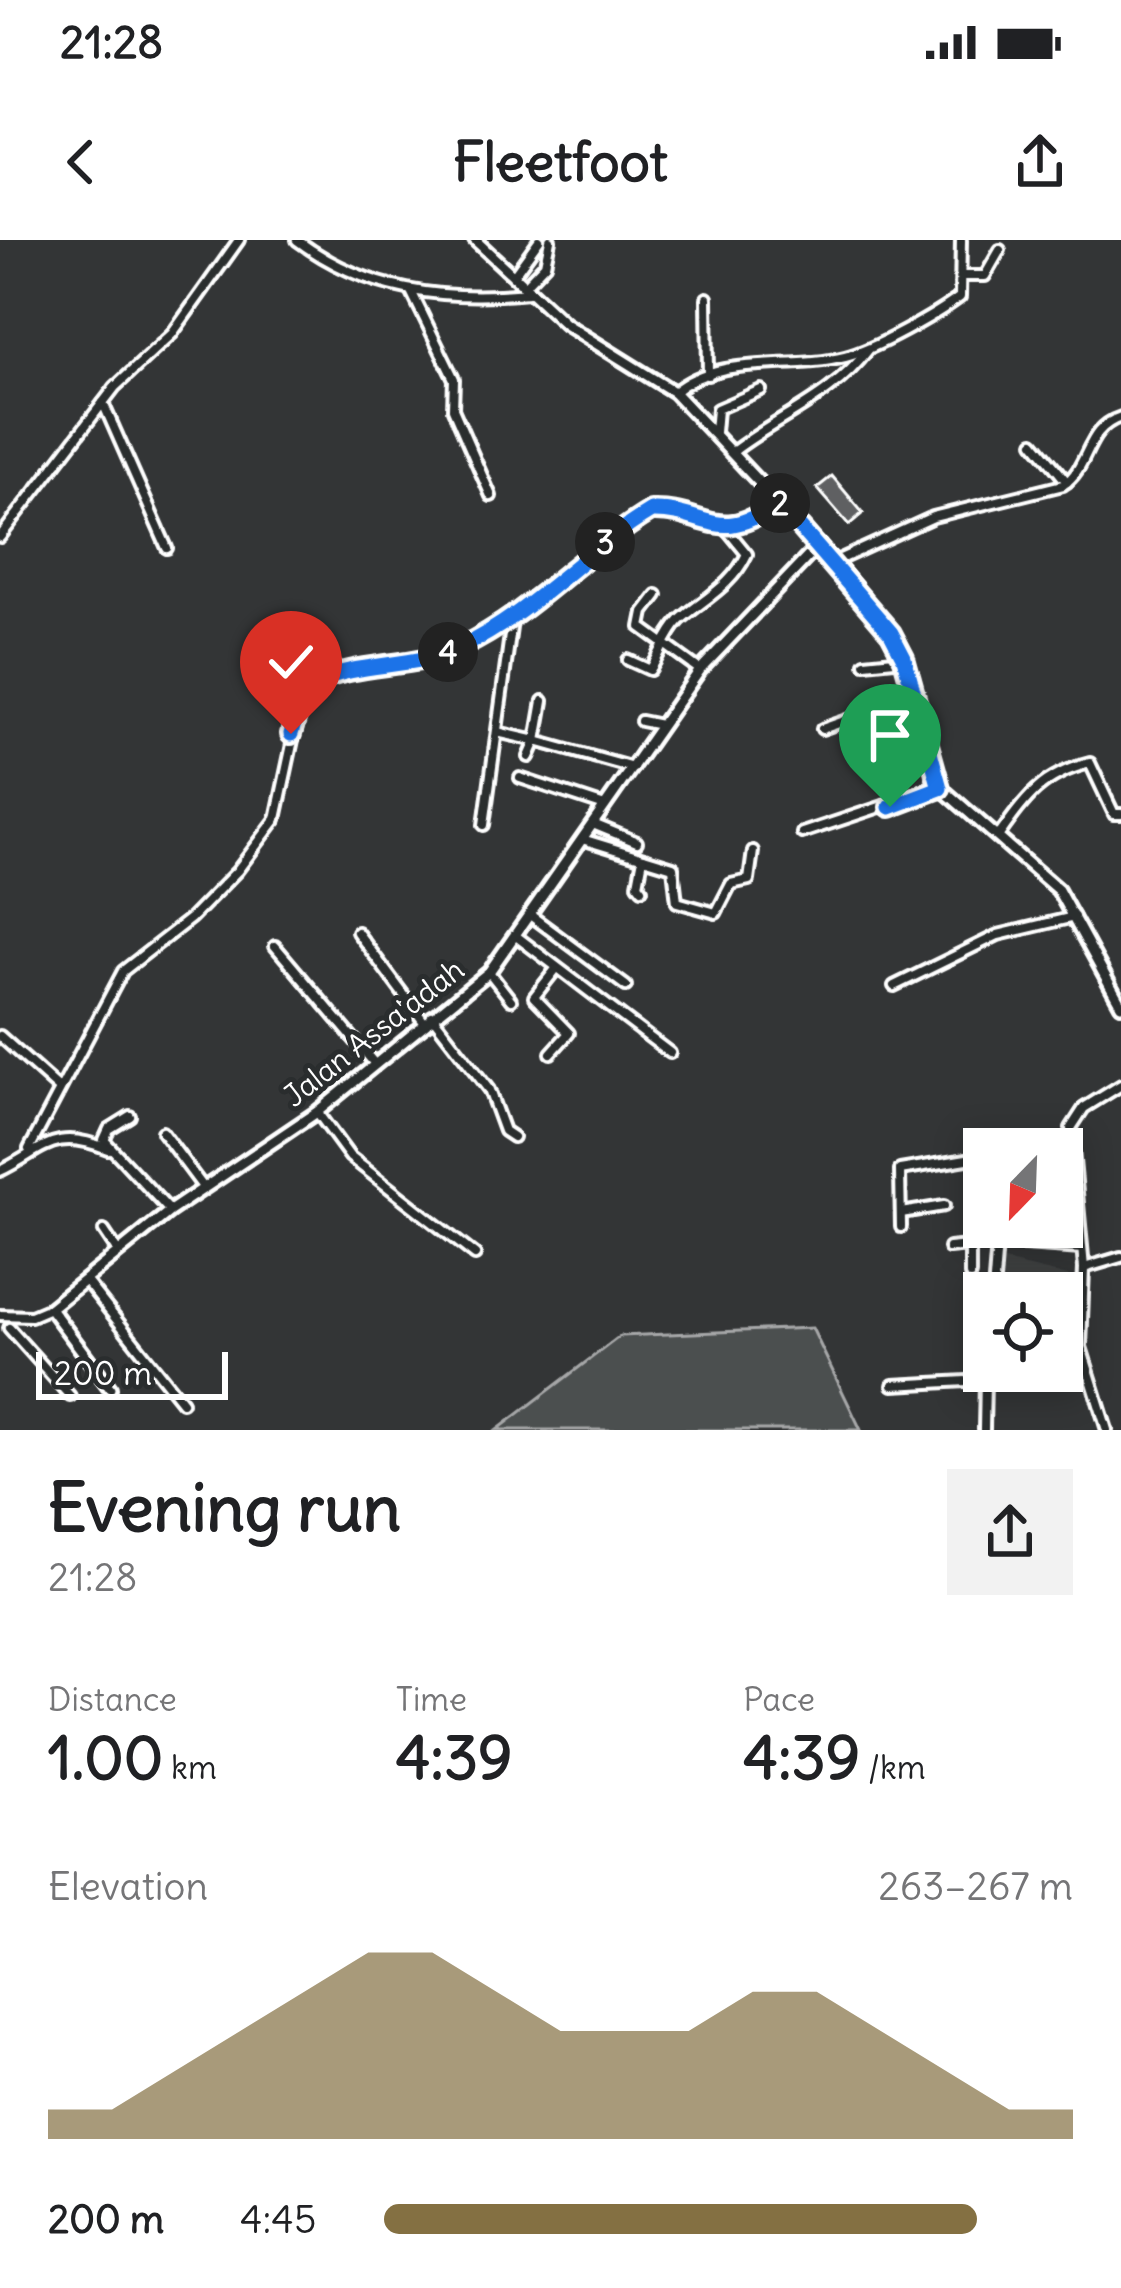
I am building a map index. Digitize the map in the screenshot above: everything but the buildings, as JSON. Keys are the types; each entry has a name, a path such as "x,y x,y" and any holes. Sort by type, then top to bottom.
{"street":[{"path":"0,537 104,403 172,334 239,240"},
{"path":"297,240 335,268 411,291 467,298 526,290 545,264 550,240"},
{"path":"475,240 526,290 595,346 674,392 834,562 891,633 904,658 940,788 1052,881 1121,1005"},
{"path":"513,276 539,240"},
{"path":"674,392 708,375 763,363 830,360 869,349 958,299 963,276 961,240"},
{"path":"963,276 986,276 1000,250"},
{"path":"411,291 454,379 454,409 491,496"},
{"path":"707,298 708,375"},
{"path":"734,451 783,413 827,394 869,349"},
{"path":"715,432 719,408 761,390"},
{"path":"104,403 167,548"},
{"path":"834,562 933,517 1042,494 1067,482 1098,429 1121,417"},
{"path":"1034,442 1067,482"},
{"path":"29,1149 123,971 191,918 237,871 276,819 303,693 332,674 459,649 651,511 724,526 755,518 778,502"},
{"path":"628,660 650,670 665,641 747,557 724,526"},
{"name":"Jalan Assa'adah","path":"50,1308 170,1211 316,1112 489,972 700,670 819,545"},
{"path":"657,596 644,612 641,627 700,670"},
{"path":"484,825 513,613"},
{"path":"865,664 904,658"},
{"path":"822,729 914,698"},
{"path":"529,757 543,701"},
{"path":"641,721 661,725"},
{"path":"497,732 633,768"},
{"path":"998,837 1039,784 1062,770 1090,763 1114,814 1121,814"},
{"path":"520,778 605,806"},
{"path":"802,832 940,788"},
{"path":"592,824 637,842"},
{"path":"582,839 675,869 677,902 716,913 731,884 748,880 753,851"},
{"path":"642,889 638,884 643,858"},
{"path":"530,915 626,986"},
{"path":"894,986 998,935 1074,917"},
{"path":"357,932 490,1090 504,1131 513,1137"},
{"path":"515,937 670,1053"},
{"path":"275,946 374,1063"},
{"path":"551,1053 569,1033 534,997 556,969"},
{"path":"489,972 511,1000"},
{"path":"0,1036 59,1089"},
{"path":"1073,1128 1077,1115 1121,1085"},
{"path":"316,1112 350,1157 476,1256"},
{"path":"108,1149 105,1133 130,1116"},
{"path":"162,1132 203,1187"},
{"path":"0,1171 29,1149 70,1138 108,1149 170,1211"},
{"path":"901,1227 900,1170 963,1159"},
{"path":"901,1213 944,1206"},
{"path":"104,1231 118,1252"},
{"path":"950,1248 963,1246"},
{"path":"1058,1248 1082,1250 1081,1347 1107,1430"},
{"path":"1084,1268 1121,1257"},
{"path":"85,1280 182,1402"},
{"path":"70,1396 5,1330 50,1308 110,1388"},
{"path":"0,1316 31,1316"},
{"path":"893,1385 963,1378"},
{"path":"984,1430 985,1392"}],"shaded area":[{"path":"996,1259 1051,1272 994,1272"},
{"path":"812,1328 861,1430 497,1430 620,1336"}],"route":[{"path":"291,734 303,693 315,682 332,674 459,649 550,590 622,528 651,511 724,526 755,518 778,502 834,562 891,633 904,658 922,741 940,788 890,807"}]}
